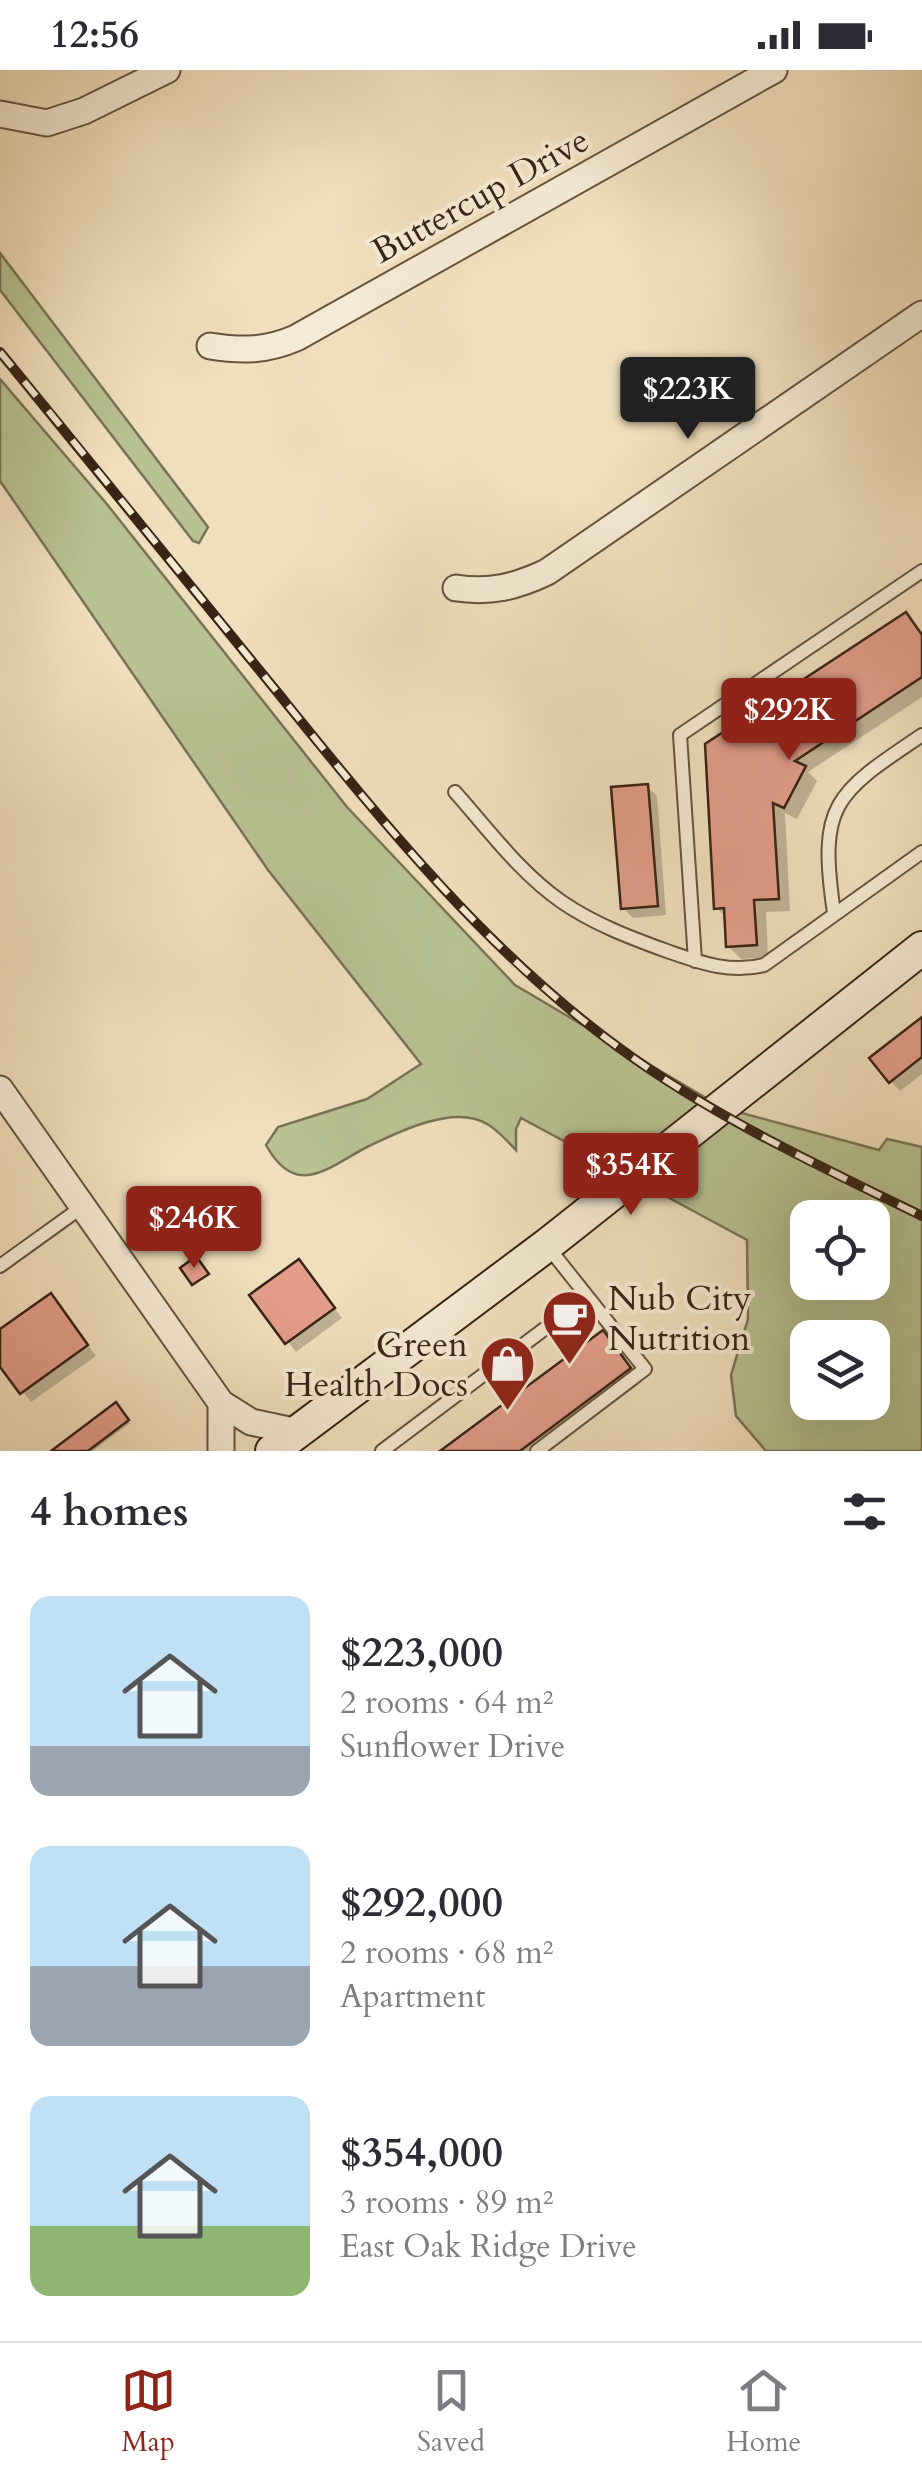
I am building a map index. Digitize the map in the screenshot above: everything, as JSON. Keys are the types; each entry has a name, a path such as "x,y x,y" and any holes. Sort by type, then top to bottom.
{"main road":[{"path":"285,1441 547,1245 922,948"}],"street":[{"path":"0,114 47,123 84,112 166,70"},
{"name":"Buttercup Drive","path":"210,346 270,349 296,338 774,70"},
{"path":"456,588 484,592 514,587 547,572 922,314"},
{"path":"0,1089 221,1403 285,1441"},
{"path":"221,1403 221,1451"}],"lane":[{"path":"695,961 680,735 922,572"},
{"path":"834,913 826,860 827,834 835,812 865,774 922,735"},
{"path":"455,792 524,870 562,902 620,934 725,969 746,970 764,965 922,852"},
{"path":"0,1266 82,1207"},
{"path":"536,1451 646,1370 547,1245"},
{"path":"382,1451 587,1297"}],"green space":[{"path":"0,253 208,527 199,543 193,541 0,290"},
{"path":"0,379 106,503 347,807 515,985 723,1108 879,1150 887,1139 922,1147 922,1451 766,1451 736,1416 731,1375 748,1319 747,1240 521,1118 516,1129 516,1150 487,1124 459,1117 412,1127 314,1174 290,1172 278,1162 266,1145 278,1127 367,1099 421,1064 268,870 0,481"}],"building":[{"path":"906,612 922,635 922,677 795,761 806,766 784,808 773,803 779,899 754,900 757,945 726,947 724,908 714,909 705,744"},
{"path":"648,784 658,906 621,909 611,787"},
{"path":"922,1017 922,1057 889,1083 869,1058"},
{"path":"196,1256 209,1274 192,1285 180,1268"},
{"path":"299,1259 335,1308 285,1344 249,1295"},
{"path":"51,1293 88,1345 20,1394 0,1367 0,1329"},
{"path":"603,1330 631,1368 520,1451 440,1451"},
{"path":"116,1402 129,1420 88,1451 51,1451"}],"railway":[{"path":"0,352 356,788 437,881 523,969 618,1047 690,1095 922,1216"}],"place":[{"name":"Nub City Nutrition","path":"569,1367"},
{"name":"Green Health Docs","path":"507,1413"}]}
